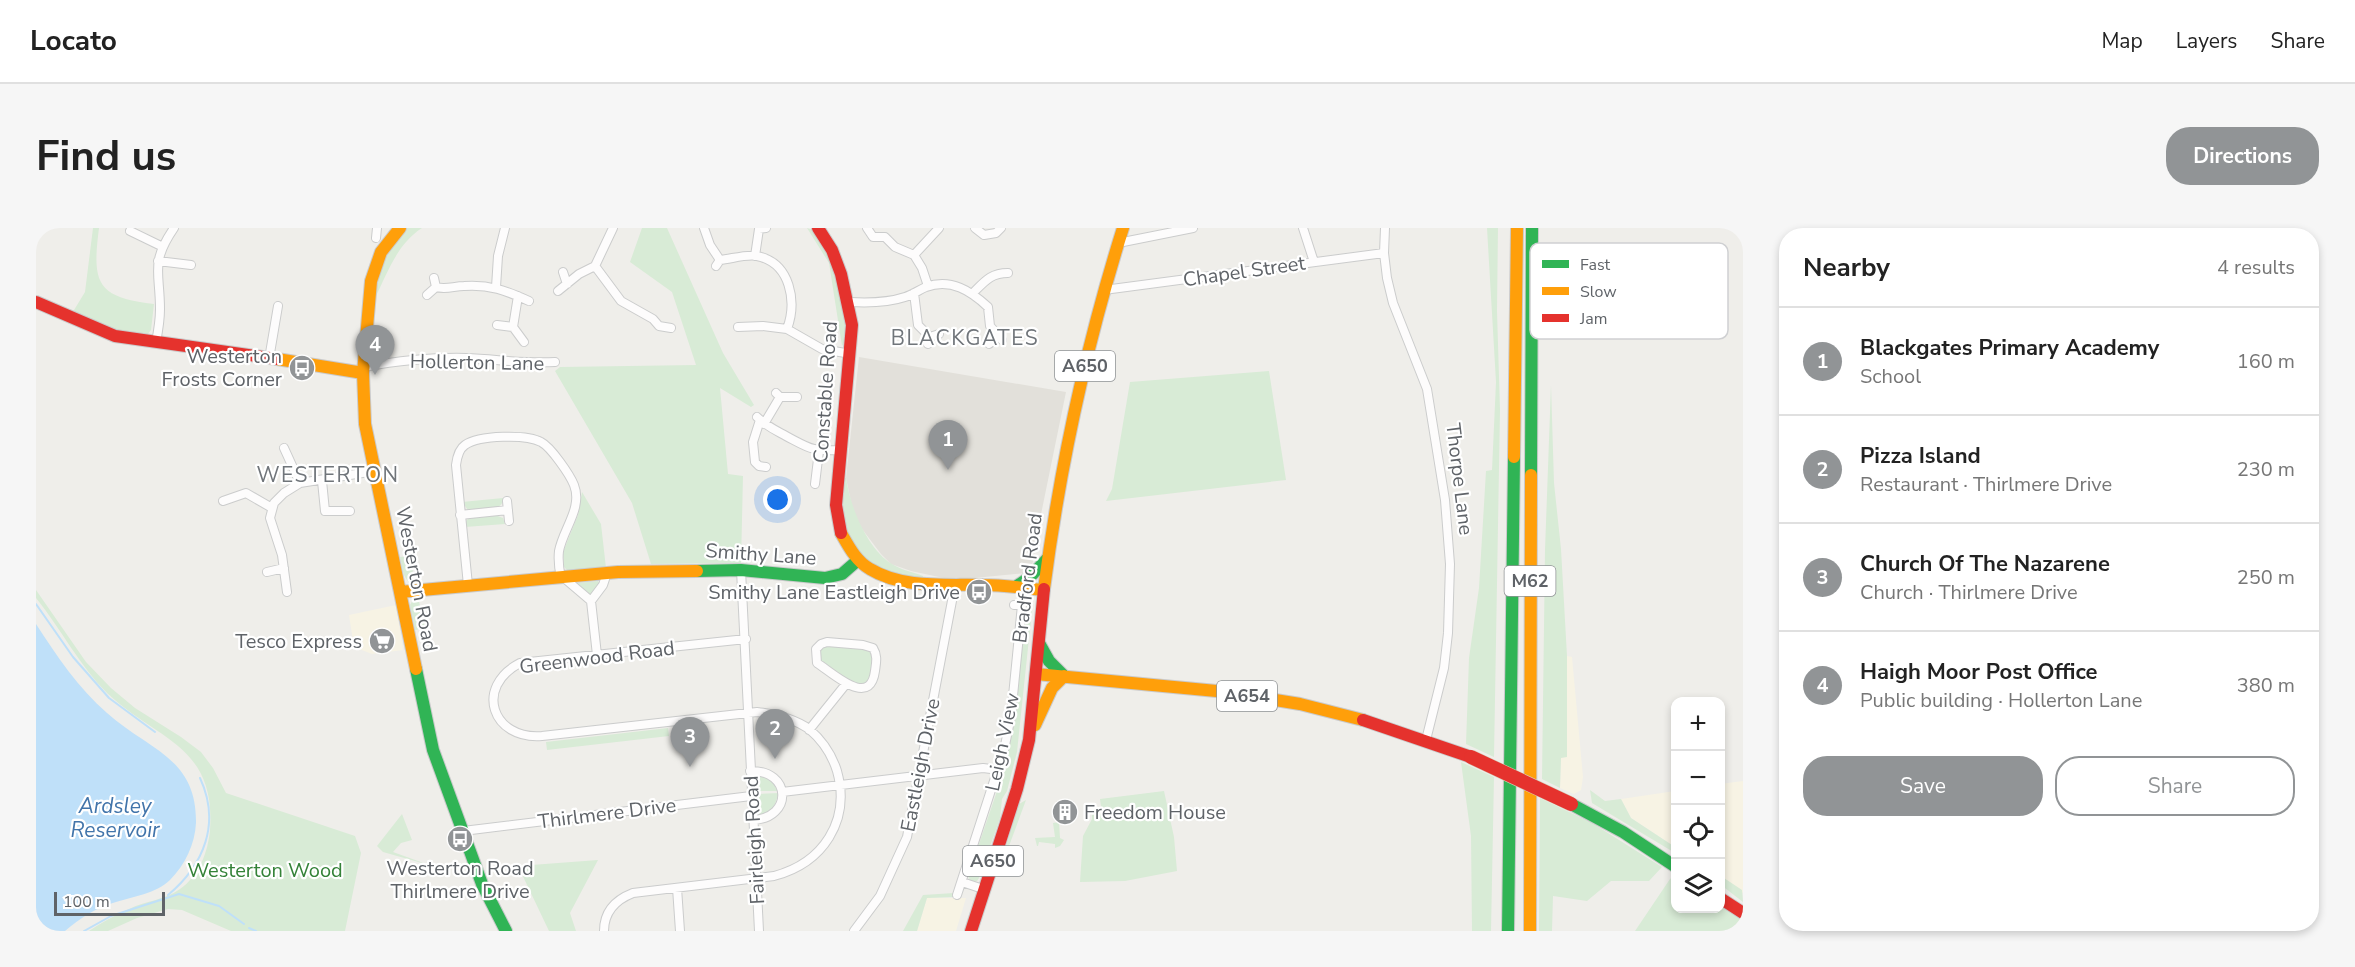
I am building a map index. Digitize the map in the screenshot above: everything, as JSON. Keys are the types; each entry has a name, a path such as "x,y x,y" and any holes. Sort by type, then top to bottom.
{"main road":[{"name":"Westerton Road","path":"400,228 381,252 373,274 363,370 364,413 431,742 482,884 506,931"},
{"name":"Constable Road","path":"818,228 836,259 850,302 851,354 836,505 837,518 844,541 858,560"},
{"name":"Bradford Road","path":"970,931 1017,792 1030,737 1043,590 1055,505 1104,290 1122,228"},
{"name":"M62","path":"1508,931 1517,228"},
{"path":"36,302 104,333 363,370"},
{"name":"M62","path":"1530,931 1532,339"},
{"path":"858,560 890,580 913,584 1017,586 1043,590"},
{"name":"Smithy Lane","path":"400,592 608,573 741,570 825,578 842,574 858,560"},
{"path":"1017,586 1047,560"},
{"path":"1030,737 1052,688 1064,676 1049,661 1039,643"},
{"name":"A654","path":"1036,674 1227,692 1300,704 1367,721 1471,757 1571,804 1623,832 1671,864"},
{"path":"1725,901 1743,913"}],"street":[{"path":"156,342 160,310 157,278 161,246 174,228"},
{"path":"496,287 498,256 505,228"},
{"path":"558,291 595,266 613,228"},
{"path":"704,228 718,263 756,256 778,267 789,284 793,304 787,329"},
{"path":"756,256 759,230 766,228"},
{"path":"867,228 873,237 885,237 895,247 914,255 922,268 928,286"},
{"path":"914,255 939,228"},
{"path":"975,228 984,235 996,233 1001,228"},
{"path":"1118,243 1193,228"},
{"path":"1303,228 1314,262"},
{"name":"Thorpe Lane","path":"1385,228 1384,254 1393,303 1427,389 1446,500 1450,564 1448,633 1444,668 1426,740"},
{"path":"130,231 161,246"},
{"name":"Chapel Street","path":"1104,290 1384,254"},
{"path":"159,261 191,265"},
{"path":"595,266 621,301 653,319 656,328 671,328"},
{"path":"563,272 567,284"},
{"path":"973,293 989,277 997,273 1008,273"},
{"path":"434,278 436,288"},
{"path":"436,288 445,290 461,286 496,287 529,301"},
{"path":"850,302 871,303 891,300 928,286 956,286 973,293 988,307 990,326 1000,338 989,344"},
{"path":"427,295 436,288"},
{"path":"914,292 918,325 932,338"},
{"path":"518,296 513,327 524,342"},
{"path":"269,358 278,306"},
{"path":"497,325 513,327"},
{"path":"738,327 787,329 822,349 851,354"},
{"name":"Hollerton Lane","path":"363,370 418,358 491,359 524,364 555,362"},
{"path":"766,467 759,466 755,462 753,442 760,420 778,395 797,398"},
{"path":"760,420 797,443 819,451 841,450"},
{"path":"468,585 456,465 460,450 465,445 480,439 524,437 539,440 550,449 572,481 576,492 576,506 559,551 562,578 591,602"},
{"path":"284,448 300,483"},
{"path":"815,484 819,451"},
{"path":"287,592 284,568 270,518 277,500 300,483 375,471"},
{"path":"322,481 325,511 350,511"},
{"path":"223,501 246,493 272,508"},
{"path":"460,515 508,505 509,521"},
{"path":"267,572 284,568"},
{"name":"Fairleigh Road","path":"741,570 759,931"},
{"path":"597,655 591,602 608,573"},
{"name":"Eastleigh Drive","path":"854,931 880,896 900,857 912,817 955,585"},
{"name":"Leigh View","path":"957,895 999,770 1011,716 1022,605 1014,605"},
{"name":"Greenwood Road","path":"746,639 520,663 500,678 494,695 496,712 502,723 520,735 534,737 748,713"},
{"path":"821,644 863,645 873,648 875,652 874,675 869,685 864,689 846,684 817,663 816,649 821,644"},
{"path":"809,730 846,684"},
{"path":"604,931 607,913 622,897 646,891 789,872 817,853 831,836 841,803 841,786 834,761 828,750 809,730 784,716 748,713"},
{"path":"782,792 983,768 999,770"},
{"path":"750,771 768,772 777,779 782,792 780,805 773,815 753,820"},
{"name":"Thirlmere Drive","path":"463,831 751,796"},
{"path":"962,882 983,889"},
{"path":"677,888 680,931"}],"shaded area":[{"path":"859,357 1066,392 1033,562 1026,573 953,580 891,564 881,554 859,525 852,507 846,478"},
{"path":"396,605 403,650 372,654 354,647 349,615"},
{"path":"1567,656 1572,657 1583,777 1581,790 1574,794 1560,788 1561,757 1567,757"},
{"path":"1743,781 1743,893 1725,879 1725,783"},
{"path":"1671,792 1671,844 1631,818 1621,799"},
{"path":"927,898 966,898 956,931 917,931"}],"green space":[{"path":"93,228 99,228 96,262 102,284 120,297 154,304 151,330 147,335 117,332 71,315 85,292"},
{"path":"407,228 422,228 400,250 375,298 385,260 394,243"},
{"path":"642,228 667,228 723,353 754,405 751,407 720,388 728,474 743,476 741,563 651,564 632,503 555,371 560,367 696,365 672,292 630,262"},
{"path":"807,228 813,230 824,246 840,283 846,322 845,340 842,346 829,263"},
{"path":"1487,228 1498,228 1497,311 1500,410 1494,757 1466,744 1469,658 1479,588 1486,471 1492,470 1496,382"},
{"path":"1269,371 1286,480 1106,501 1112,489 1130,382"},
{"path":"1551,385 1554,483 1561,549 1567,656 1567,757 1561,758 1560,788 1542,779 1545,550"},
{"path":"843,478 846,478 851,501 861,526 875,548 892,564 923,576 923,579 890,575 864,559 848,539 840,513"},
{"path":"582,492 601,524 606,568 568,571 564,567 563,552 578,515"},
{"path":"503,498 498,508 468,510 462,502"},
{"path":"495,515 503,518 505,524 465,527 465,522 470,517"},
{"path":"410,556 415,584 405,577 400,557"},
{"path":"598,581 600,584 590,596 576,585 576,583"},
{"name":"Westerton Wood","path":"36,590 86,662 111,688 135,708 201,752 213,768 226,793 355,836 361,853 345,931 231,931 182,910 168,909 137,918 108,931 89,931 124,911 174,893 187,884 201,863 207,847 210,830 209,802 204,779 193,762 164,735 107,693 79,659 36,598"},
{"path":"418,597 425,628 415,630 410,605 414,598"},
{"path":"1030,601 1032,610 1017,752 1007,791 1002,799 1000,818 979,878 971,882 968,876 996,794 1010,742 1024,605"},
{"path":"823,645 869,650 873,656 870,679 862,686 851,682 820,662 817,653"},
{"path":"668,728 669,736 547,750 546,742"},
{"path":"1461,762 1494,777 1491,931 1472,931 1471,836"},
{"path":"759,775 771,780 778,791 758,791 757,778"},
{"path":"1590,790 1605,801 1621,799 1631,818 1671,844 1671,851 1592,803"},
{"path":"1164,791 1174,837 1177,871 1125,881 1080,882 1083,836 1092,815 1102,814 1100,799"},
{"path":"779,793 773,809 762,816 759,814 758,794"},
{"path":"1540,798 1592,823 1662,867 1649,881 1611,881 1587,901 1553,896 1552,931 1539,931"},
{"path":"1026,800 999,873 1019,804"},
{"path":"402,814 412,840 401,843 393,852 429,865 383,852 377,846"},
{"path":"1059,822 1060,838 1064,840 1060,846 1055,848 1055,844 1039,842 1037,846 1035,838 1055,837 1053,823"},
{"path":"598,860 570,913 576,931 549,931 518,866"},
{"path":"1670,879 1671,913 1725,913 1725,907 1743,921 1743,931 1635,931"},
{"path":"1725,879 1742,890 1743,902 1725,888"},
{"path":"954,893 953,897 927,898 917,931 903,931 923,895"}],"water":[{"name":"Ardsley Reservoir","path":"36,624 68,671 97,704 123,726 167,757 179,769 188,783 194,801 196,823 194,839 185,861 170,880 151,892 95,910 65,931 36,931"}],"waterway":[{"path":"36,604 73,657 109,698 155,732"},
{"path":"168,895 191,870 205,842 209,827 209,811 200,778"},
{"path":"84,931 111,916 179,894 219,906 244,924"},
{"path":"249,928 256,931"}],"traffic: fast":[{"path":"1532,228 1532,243"},
{"path":"1531,475 1532,339"},
{"path":"1508,931 1514,457"},
{"path":"1017,586 1030,577 1047,559"},
{"path":"697,571 741,570 825,578 842,574 858,560"},
{"path":"1039,643 1049,661 1064,676"},
{"path":"416,669 433,750 482,884 506,931"},
{"path":"1571,804 1623,832 1671,864"}],"traffic: slow":[{"path":"400,228 381,252 371,281 363,373 365,424 416,669"},
{"path":"1044,589 1066,452 1097,317 1123,228"},
{"path":"1514,457 1517,228"},
{"path":"277,359 363,373"},
{"path":"1530,931 1531,475"},
{"path":"841,533 853,553 865,566 896,580 910,583 1043,590"},
{"path":"400,592 618,572 697,571"},
{"path":"1036,674 1227,692 1300,704 1363,720"},
{"path":"1035,725 1052,688 1064,676"}],"traffic: jam":[{"path":"818,228 832,250 841,274 852,325 836,505 841,533"},
{"path":"36,302 115,336 277,359"},
{"path":"971,931 1017,789 1029,740 1044,589"},
{"path":"1363,720 1471,757"},
{"path":"1471,757 1571,804"},
{"path":"1725,901 1743,913"}],"place":[{"name":"Westerton Frosts Corner","path":"302,368"},
{"name":"Haigh Moor Post Office","path":"375,375"},
{"name":"Blackgates Primary Academy","path":"948,470"},
{"name":"Smithy Lane Eastleigh Drive","path":"979,592"},
{"name":"Tesco Express","path":"382,641"},
{"name":"Pizza Island","path":"775,759"},
{"name":"Church Of The Nazarene","path":"690,767"},
{"name":"Freedom House","path":"1065,812"},
{"name":"Westerton Road Thirlmere Drive","path":"460,839"}],"district":[{"name":"BLACKGATES","path":"965,338"},
{"name":"WESTERTON","path":"328,475"}]}
